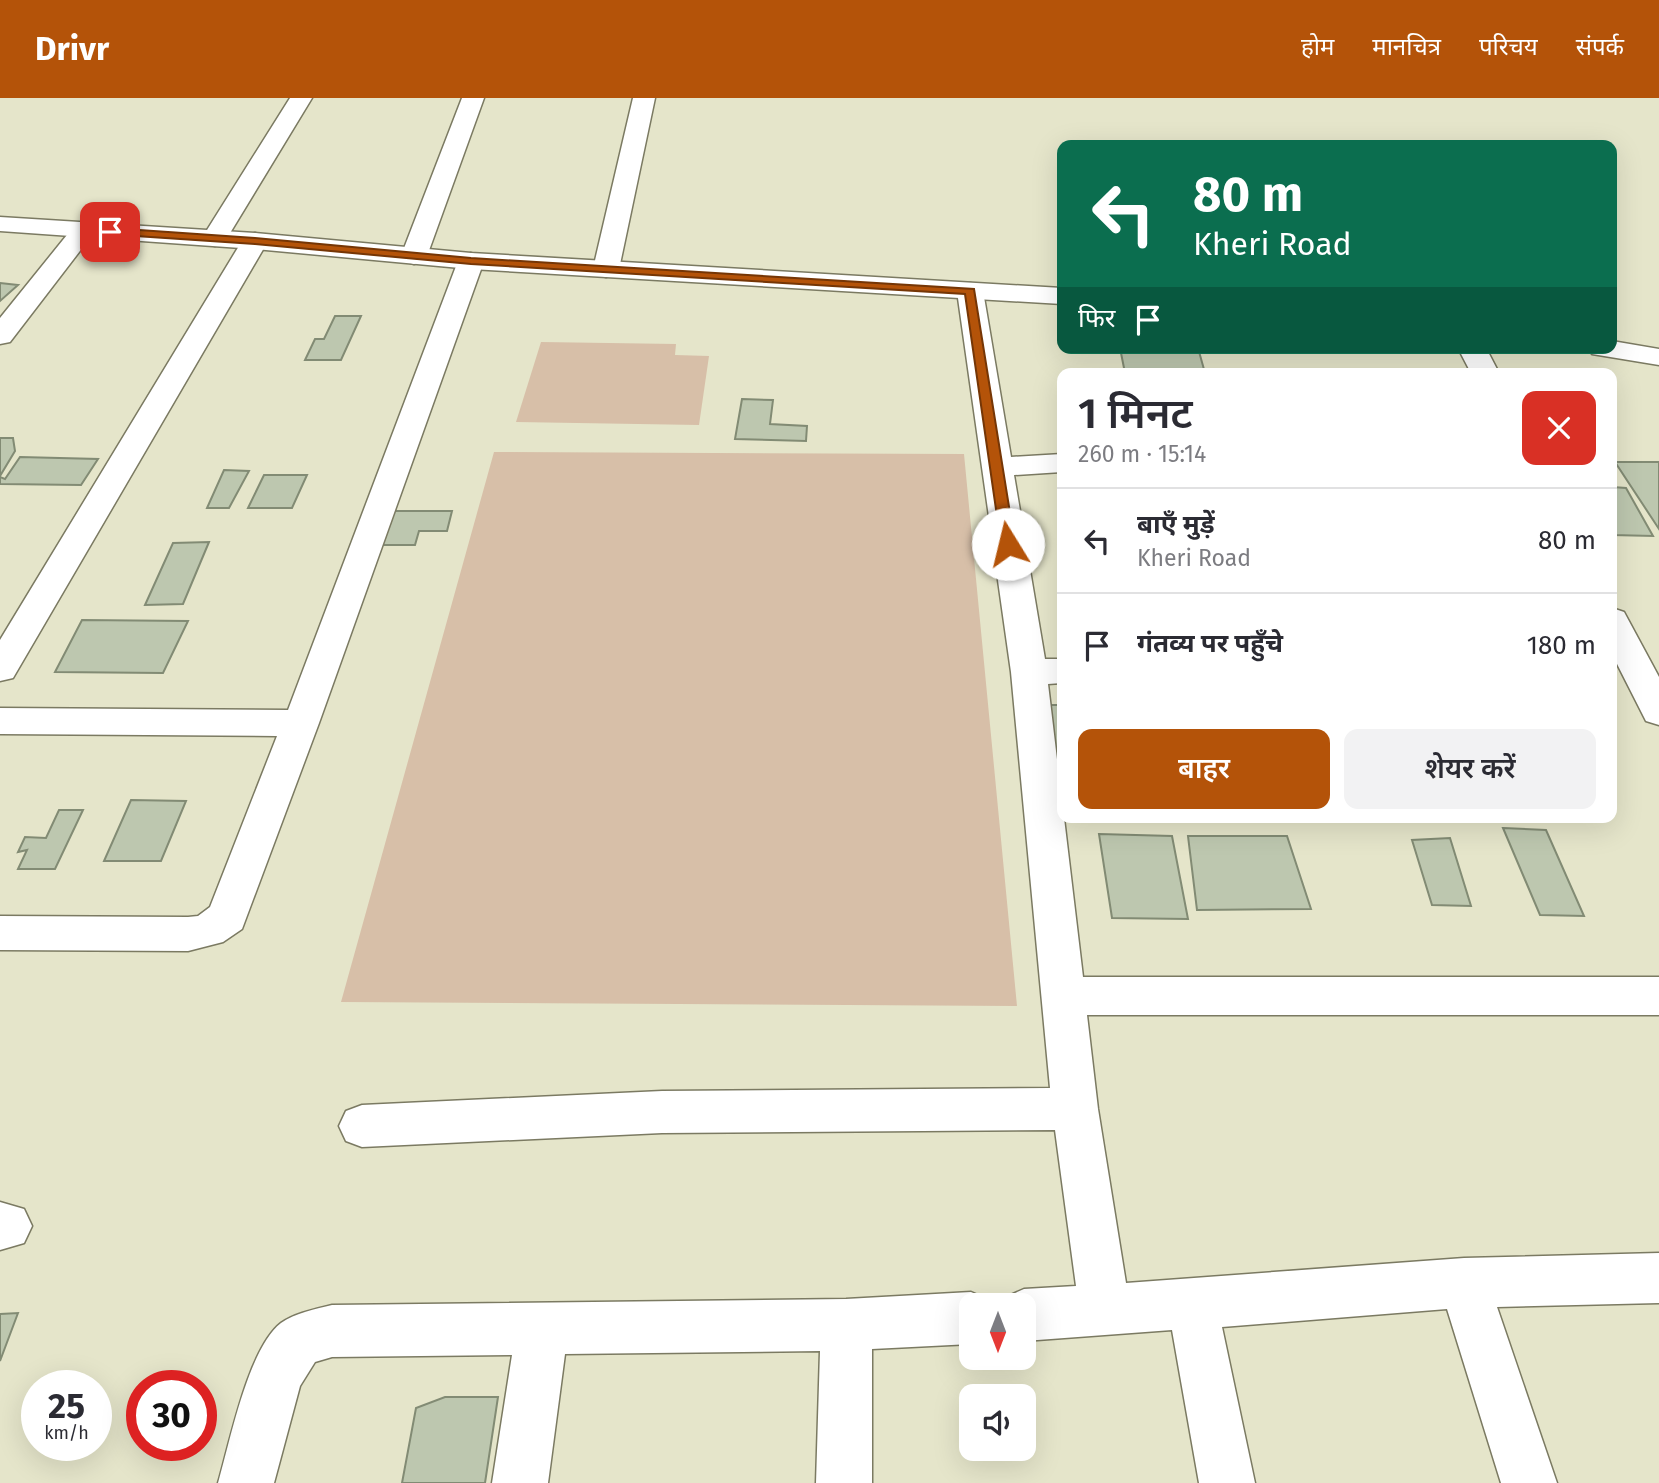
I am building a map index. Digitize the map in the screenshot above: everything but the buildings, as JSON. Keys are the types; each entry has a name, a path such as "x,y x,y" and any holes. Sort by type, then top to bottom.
{"street":[{"path":"215,238 301,98"},
{"path":"414,256 473,98"},
{"path":"606,269 644,98"},
{"path":"0,225 255,241 471,261 1057,296"},
{"path":"0,336 84,230"},
{"path":"0,669 255,241"},
{"path":"0,933 203,933 227,917 471,261"},
{"path":"970,291 996,467 1045,672 1063,996 1105,1310"},
{"path":"1617,350 1659,357"},
{"path":"996,467 1057,463"},
{"path":"1617,630 1659,712"},
{"path":"0,722 301,723"},
{"path":"1063,996 1659,996"},
{"path":"362,1126 662,1112 1076,1109"},
{"path":"1036,1314 1464,1283 1659,1278"},
{"path":"1464,1283 1529,1483"},
{"path":"1192,1303 1227,1483"},
{"path":"246,1483 275,1380 285,1359 298,1343 332,1331 846,1325 959,1319"},
{"path":"844,1483 846,1325"},
{"path":"520,1483 542,1330"}],"shaded area":[{"path":"541,342 676,344 675,355 709,356 699,425 516,422"},
{"path":"494,452 964,454 1017,1006 341,1002"}],"route":[{"path":"110,232 255,241 471,261 970,291 1008,544"}]}
